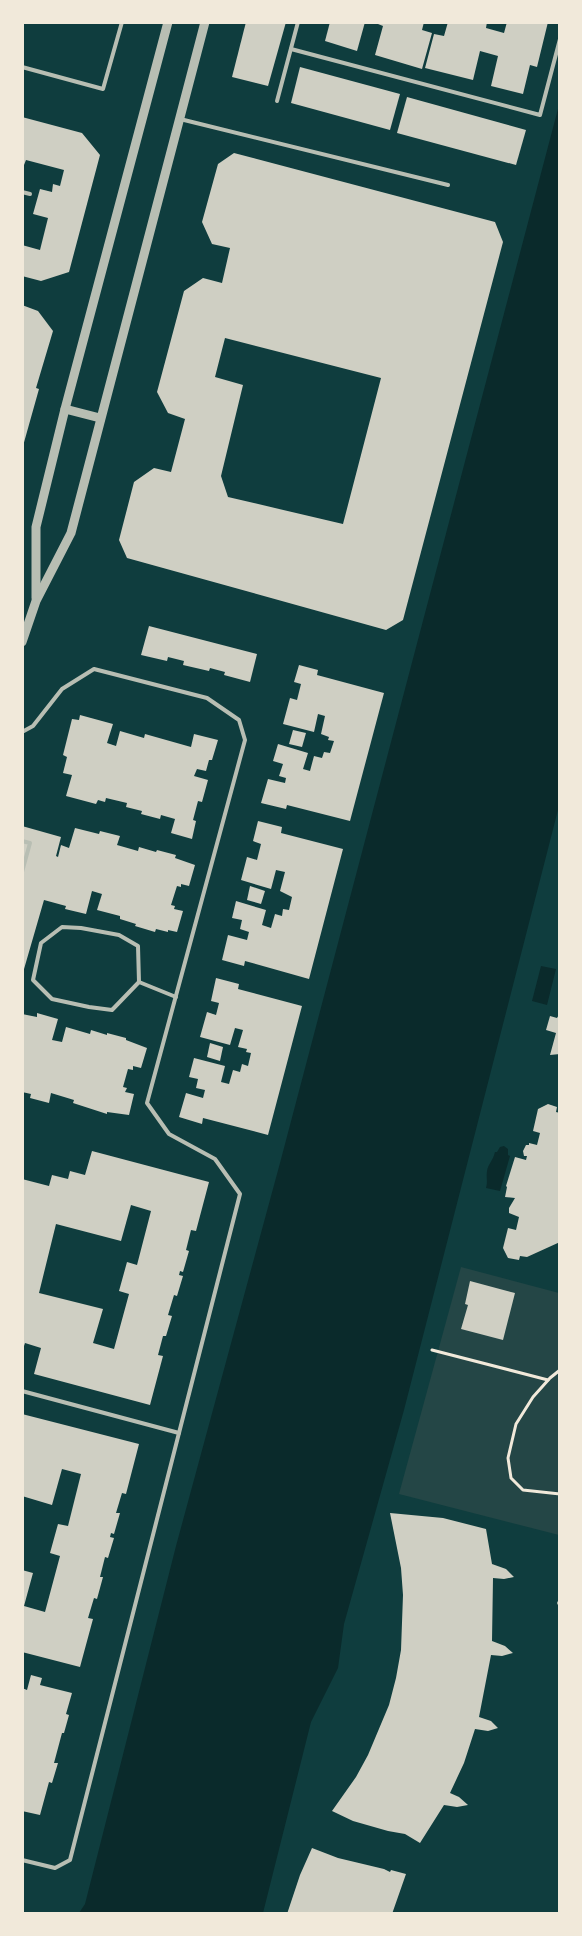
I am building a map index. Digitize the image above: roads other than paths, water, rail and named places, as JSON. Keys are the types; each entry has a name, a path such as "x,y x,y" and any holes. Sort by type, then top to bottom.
{"street":[{"path":"36,600 36,527 168,22"},
{"path":"22,642 36,600 71,533 205,22"},
{"path":"66,408 100,418"}],"lane":[{"path":"22,67 103,89 122,22"},
{"path":"277,101 298,22"},
{"path":"291,49 540,115 560,39"},
{"path":"180,119 448,185"},
{"path":"22,192 30,194"},
{"path":"22,732 33,726 62,689 94,669 207,698 239,720 245,740 147,1102 169,1134 215,1159 240,1194 70,1860 55,1868 22,1860"},
{"path":"22,841 30,843 22,872"},
{"path":"62,927 81,928 119,935 138,946 139,982 112,1010 89,1007 52,998 33,980 41,944 62,927"},
{"path":"139,982 176,997"},
{"path":"22,1392 179,1433"}]}
